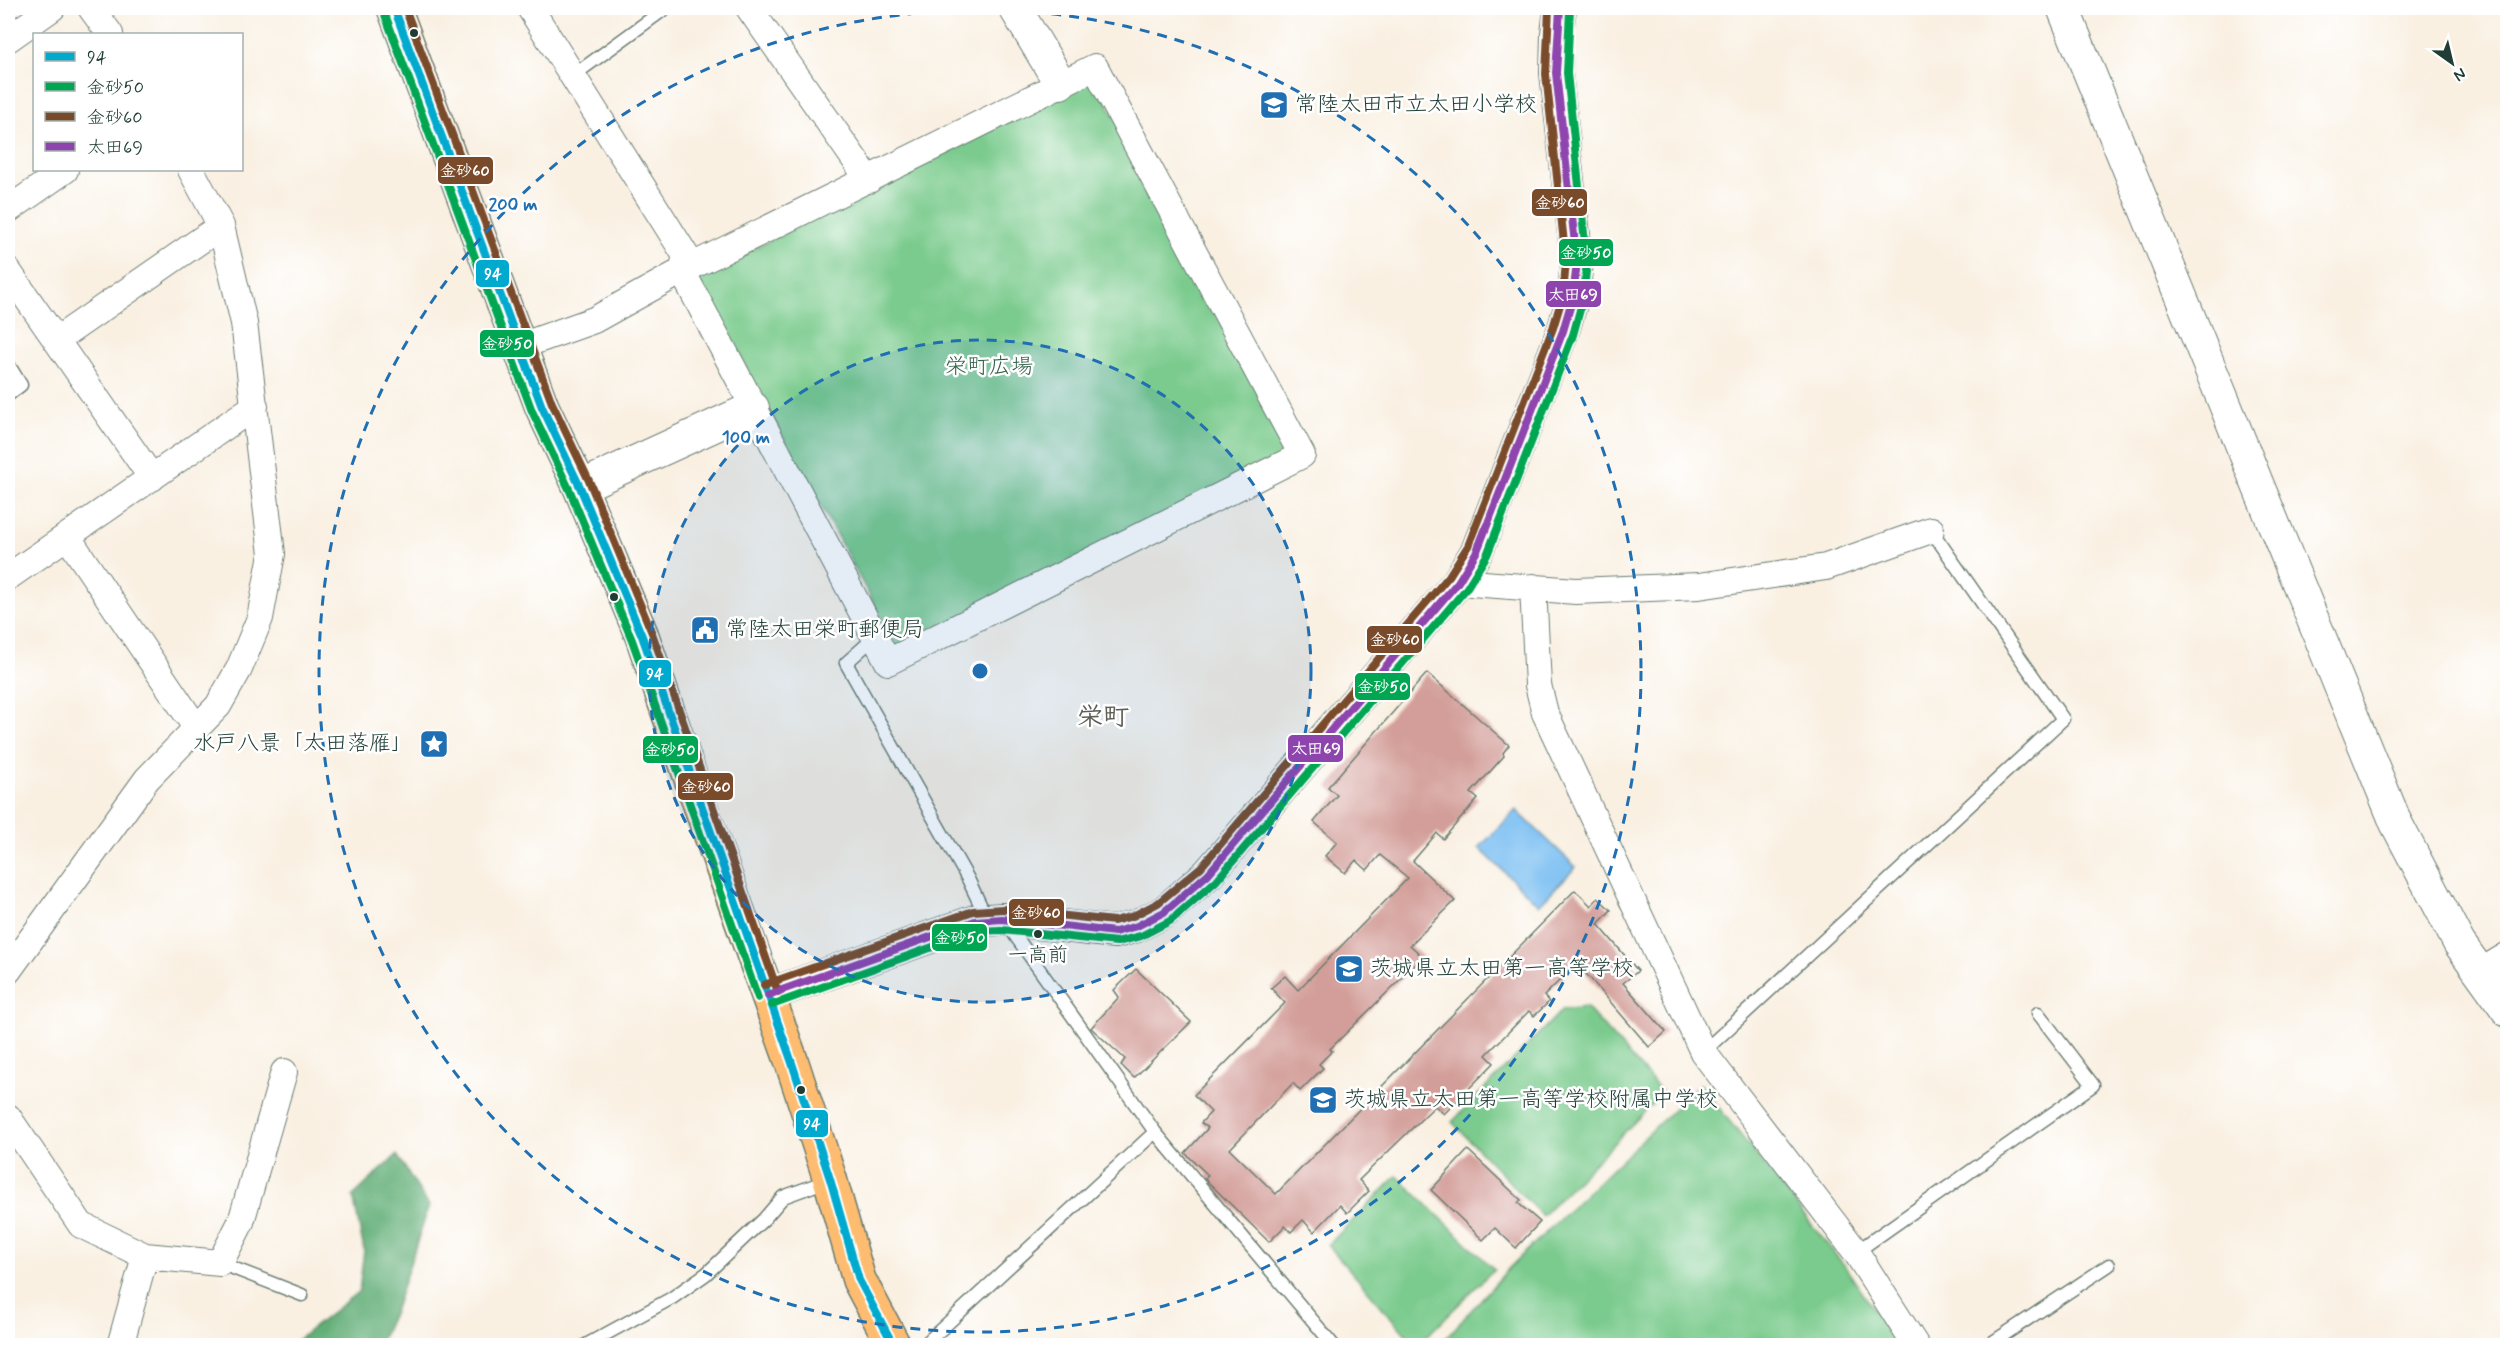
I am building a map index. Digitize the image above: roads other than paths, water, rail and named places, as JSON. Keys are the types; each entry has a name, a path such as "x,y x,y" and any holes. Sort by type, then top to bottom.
{"main road":[{"path":"394,8 542,407 580,487 642,636 830,1179 859,1281 894,1346"}],"street":[{"path":"8,39 52,8"},
{"path":"91,8 109,33"},
{"path":"519,347 594,320 682,271 1095,67 1302,455 888,662 682,271 686,256 530,8"},
{"path":"749,8 869,180"},
{"path":"1015,8 1060,84"},
{"path":"768,995 975,921 995,919 1115,932 1137,926 1164,912 1208,874 1458,582 1477,551 1563,331 1573,297 1577,262 1556,73 1560,8"},
{"path":"2062,8 2396,824 2459,944 2508,1011"},
{"path":"8,210 63,171"},
{"path":"8,972 147,779 218,706 240,669 260,618 272,554 244,323 221,226 192,171"},
{"path":"58,339 221,226"},
{"path":"8,270 58,339 152,478"},
{"path":"8,577 255,406"},
{"path":"580,487 753,408"},
{"path":"1458,582 1576,591 1699,586 1826,567 1932,530"},
{"path":"67,536 197,729"},
{"path":"1533,587 1538,685 1545,713 1703,1052 1856,1252 1916,1346"},
{"path":"2480,972 2508,955"},
{"path":"8,1117 81,1225 146,1256 220,1263 241,1222 284,1072"},
{"path":"120,1346 146,1256"}],"lane":[{"path":"574,75 666,8"},
{"path":"8,364 21,385 8,395"},
{"path":"1703,1052 2063,719 1932,530"},
{"path":"875,637 846,663 968,879 995,919 1155,1132 1334,1346"},
{"path":"1856,1252 2093,1085 2038,1013"},
{"path":"923,1346 1155,1132"},
{"path":"584,1346 672,1298 706,1274 764,1219 783,1197 830,1179"},
{"path":"220,1263 302,1294"},
{"path":"1987,1346 2109,1265"}],"water":[{"path":"1516,810 1576,867 1539,905 1479,848"}],"place":[{"name":"常陸太田市立太田小学校","path":"1274,105"},
{"name":"常陸太田栄町郵便局","path":"705,630"},
{"name":"水戸八景「太田落雁」","path":"434,744"},
{"name":"一高前","path":"1038,934"},
{"name":"茨城県立太田第一高等学校","path":"1349,969"},
{"name":"茨城県立太田第一高等学校附属中学校","path":"1323,1100"}],"district":[{"name":"栄町","path":"1103,718"}],"park label":[{"name":"栄町広場","path":"989,367"}]}
